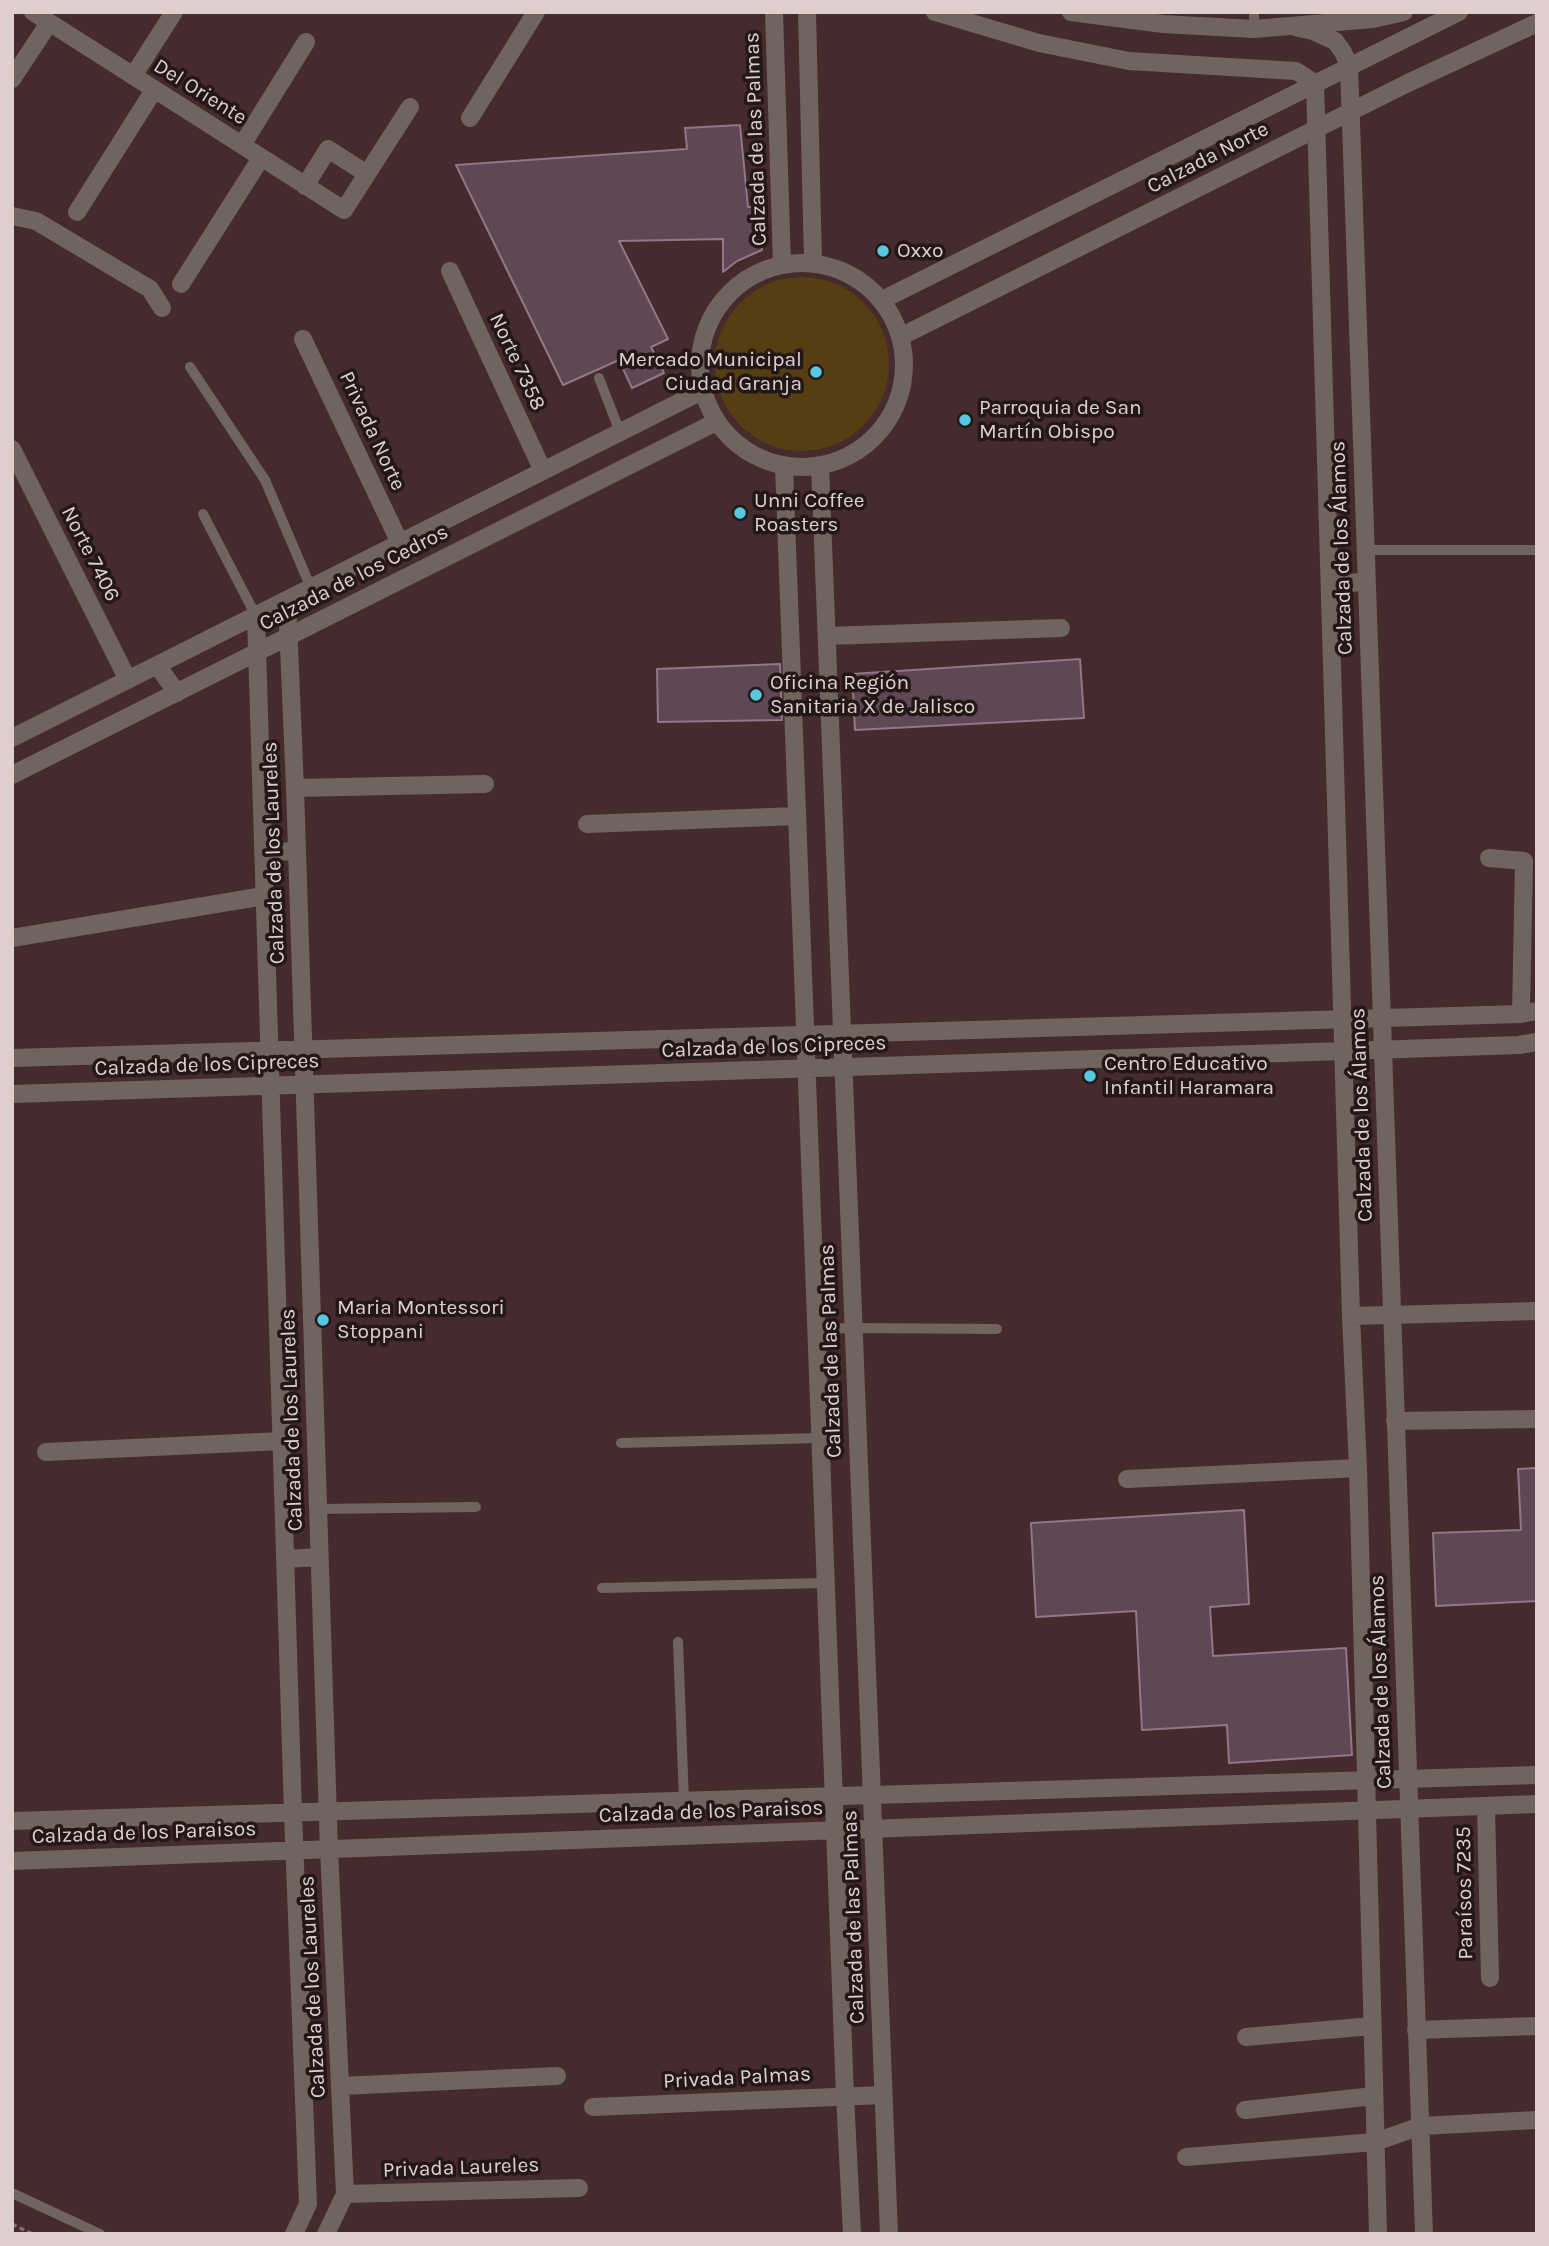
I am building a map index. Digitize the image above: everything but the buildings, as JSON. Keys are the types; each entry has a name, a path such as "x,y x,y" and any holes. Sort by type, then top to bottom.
{"street":[{"name":"Del Oriente","path":"33,12 344,211 367,174"},
{"path":"133,76 174,12"},
{"path":"470,118 536,12"},
{"name":"Calzada de las Palmas","path":"774,12 782,264"},
{"path":"807,12 813,262"},
{"path":"935,12 1039,43 1129,61 1296,71 1315,83"},
{"path":"1295,27 1373,19 1404,12"},
{"name":"Calzada Norte","path":"881,300 1460,12"},
{"path":"1077,13 1163,24 1254,21 1295,27 1313,31 1335,41 1349,66"},
{"path":"12,79 49,23"},
{"name":"Calzada Norte","path":"900,337 1350,112 1537,23"},
{"path":"242,145 306,42"},
{"name":"Calzada de los Álamos","path":"1349,66 1424,2234"},
{"name":"Calzada de los Álamos","path":"1315,83 1351,1316 1358,1468 1378,2234"},
{"path":"77,212 154,90"},
{"path":"305,186 328,149 367,174 410,107"},
{"path":"181,284 261,158"},
{"path":"12,216 36,221 150,289 162,308"},
{"path":"813,262 851,274 881,300 893,318 904,361 902,385 894,409 881,429 864,446 844,458 820,466 802,468 768,462 739,446 716,422 702,391 699,370 706,329 715,310 728,293 762,270 782,264 813,262"},
{"name":"Norte 7358","path":"450,271 543,471"},
{"name":"Privada Norte","path":"303,339 400,543"},
{"name":"Calzada de los Cedros","path":"12,738 702,391"},
{"name":"Calzada de los Cedros","path":"12,775 716,422"},
{"name":"Norte 7406","path":"12,449 128,680"},
{"name":"Calzada de las Palmas","path":"784,466 852,2234"},
{"name":"Calzada de las Palmas","path":"820,466 889,2234"},
{"path":"1330,586 1366,581"},
{"name":"Calzada de los Laureles","path":"287,600 329,1849 345,2194 326,2234"},
{"name":"Calzada de los Laureles","path":"256,616 293,1813 309,2204 294,2234"},
{"path":"827,636 1061,628"},
{"path":"157,665 177,693"},
{"path":"295,788 485,784"},
{"path":"587,824 797,816"},
{"path":"263,852 297,850"},
{"path":"1489,858 1524,861 1529,1013"},
{"path":"12,938 264,896"},
{"name":"Calzada de los Cipreces","path":"12,1058 1529,1013"},
{"name":"Calzada de los Cipreces","path":"12,1094 1519,1045 1537,1042"},
{"path":"1351,1316 1537,1311"},
{"path":"1395,1421 1537,1419"},
{"path":"46,1452 282,1441"},
{"path":"1127,1479 1358,1468"},
{"path":"285,1559 319,1557"},
{"name":"Calzada de los Paraisos","path":"12,1821 1537,1775"},
{"name":"Calzada de los Paraisos","path":"12,1861 1537,1804"},
{"name":"Paraísos 7235","path":"1486,1807 1490,1979"},
{"path":"1246,2037 1372,2026"},
{"path":"1416,2030 1537,2026"},
{"path":"340,2086 556,2076"},
{"name":"Privada Palmas","path":"593,2107 883,2095"},
{"path":"1245,2110 1374,2096"},
{"path":"1186,2157 1375,2142 1421,2126 1537,2120"},
{"name":"Privada Laureles","path":"345,2194 579,2188"}],"lane":[{"path":"190,367 265,480 311,588"},
{"path":"599,378 620,432"},
{"path":"203,514 256,616"},
{"path":"1365,550 1537,550"},
{"path":"817,1329 998,1329"},
{"path":"621,1443 821,1438"},
{"path":"318,1509 476,1507"},
{"path":"602,1588 826,1583"},
{"path":"678,1642 684,1801"},
{"path":"12,2193 100,2234"}],"path":[{"path":"12,2224 33,2234"}],"shaded area":[{"path":"802,277 835,284 864,302 882,331 889,364 882,397 864,426 835,444 802,451 769,444 740,426 722,397 715,364 722,331 740,302 769,284"}],"place":[{"name":"Oxxo","path":"883,251"},
{"name":"Mercado Municipal Ciudad Granja","path":"816,372"},
{"name":"Parroquia de San Martín Obispo","path":"965,420"},
{"name":"Unni Coffee Roasters","path":"740,513"},
{"name":"Oficina Región Sanitaria X de Jalisco","path":"756,695"},
{"name":"Centro Educativo Infantil Haramara","path":"1090,1076"},
{"name":"Maria Montessori Stoppani","path":"323,1320"}]}
